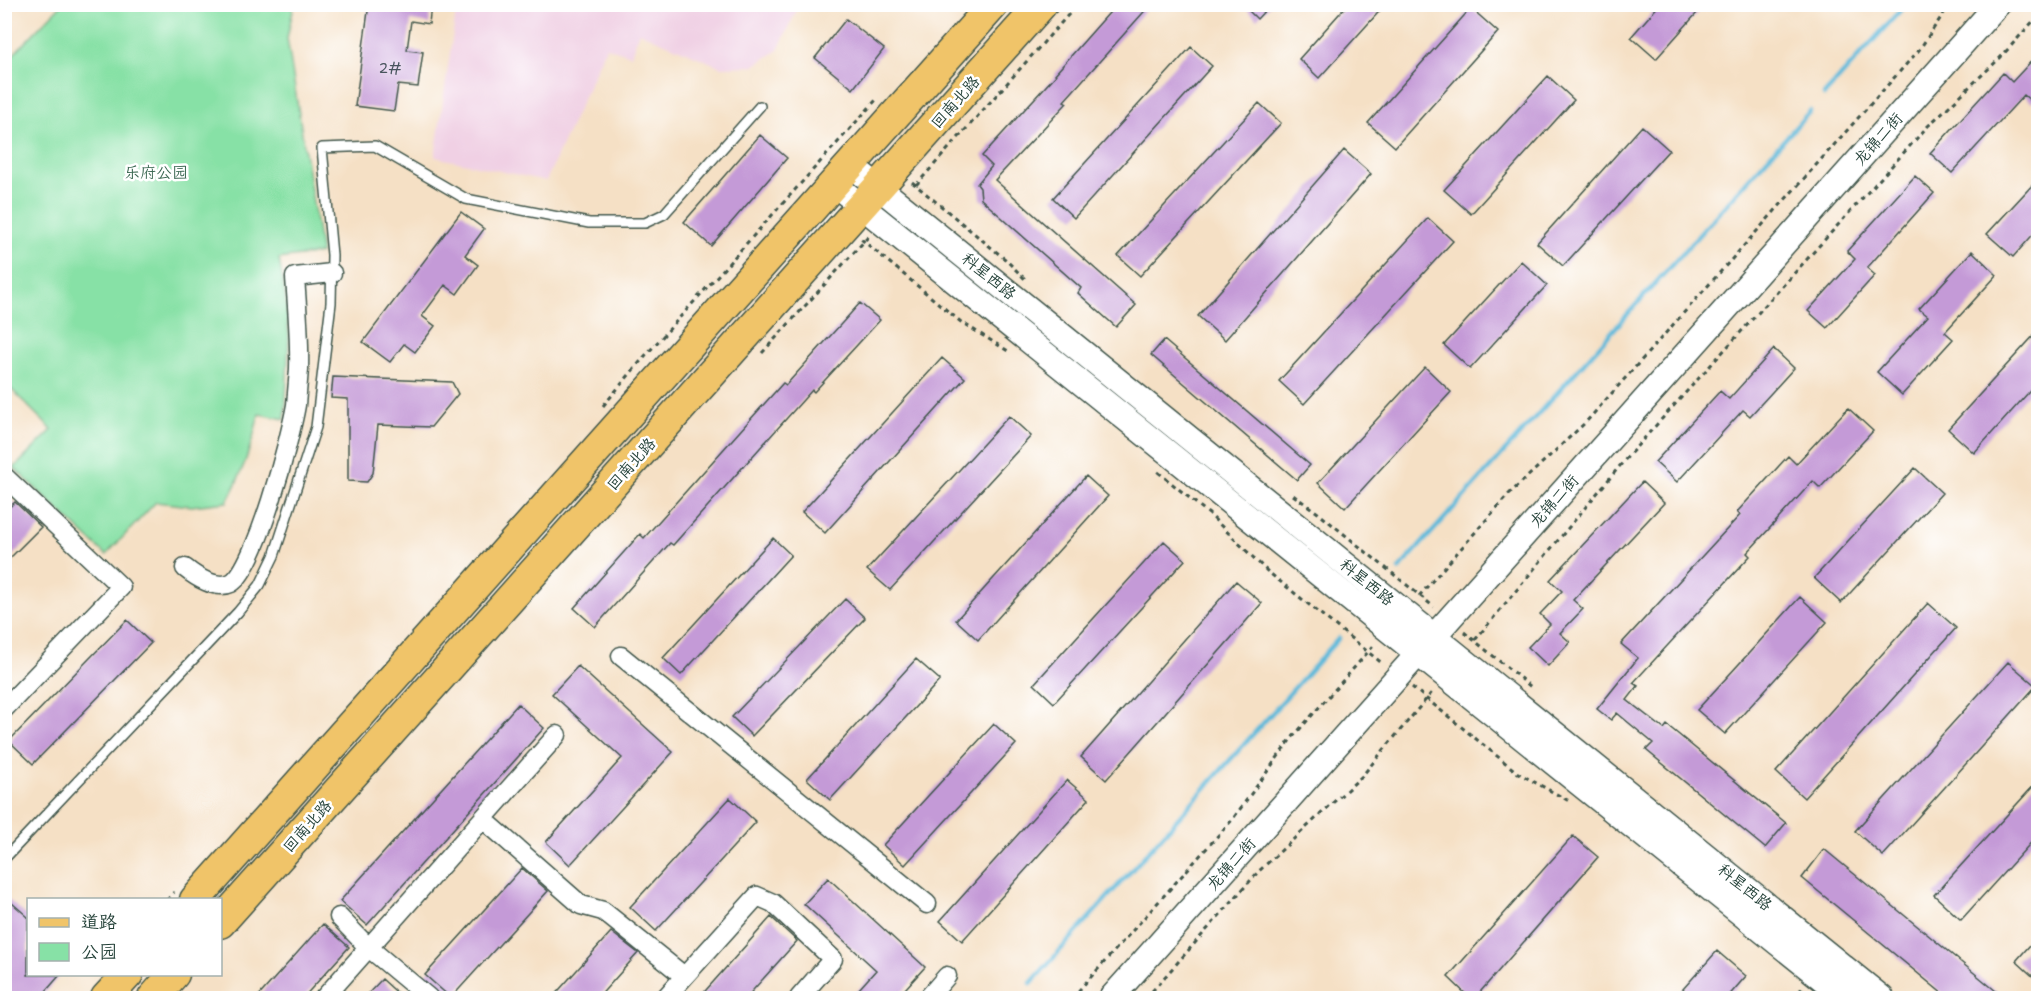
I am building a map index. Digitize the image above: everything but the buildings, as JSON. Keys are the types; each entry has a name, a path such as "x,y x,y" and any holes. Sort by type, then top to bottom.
{"main road":[{"path":"197,898 994,4"},
{"name":"回南北路","path":"222,921 1042,4"},
{"path":"106,999 127,976"}],"street":[{"name":"龙锦二街","path":"1111,999 1998,4"},
{"name":"科星西路","path":"843,174 1418,654 1453,667 1882,999"},
{"name":"科星西路","path":"870,197 1434,636 1453,667 1846,999"},
{"path":"185,568 204,581 223,585 231,583 237,577 248,560 267,518 296,407 299,369 295,278 332,273"},
{"path":"4,476 121,587 4,709"},
{"path":"621,656 927,904"},
{"path":"324,999 557,735"},
{"path":"483,819 581,905 603,911 684,976"},
{"path":"665,999 757,896 773,903 833,959 799,999"},
{"path":"339,917 369,948 429,999"},
{"path":"928,999 947,976"}],"lane":[{"path":"4,859 230,621 260,585 274,556 299,486 316,427 331,303 332,255 322,148 375,146 466,199 590,223 645,223 664,214 760,106"}],"path":[{"path":"942,156 1078,4"},
{"path":"1404,612 1509,494 1586,422 1919,50 1950,4"},
{"path":"1146,999 1259,871 1362,776 1629,455 1928,126 2000,58 2038,16"},
{"path":"779,208 877,99"},
{"path":"878,253 961,322 1016,356"},
{"path":"1153,468 1209,514 1267,571 1518,773 1571,802"},
{"path":"1072,999 1232,820 1291,740 1388,630"},
{"path":"1794,983 1812,999"}],"shaded area":[{"path":"457,4 799,5 778,50 754,66 721,67 639,32 631,55 606,47 546,181 435,157"}],"green space":[{"name":"乐府公园","path":"61,5 294,5 287,38 321,253 279,259 289,335 285,419 259,414 246,460 227,502 191,506 156,502 106,555 14,468 52,430 5,383 4,64"}],"waterway":[{"path":"1824,95 1906,4"},
{"path":"1399,569 1810,111"},
{"path":"1031,983 1339,638"}]}
